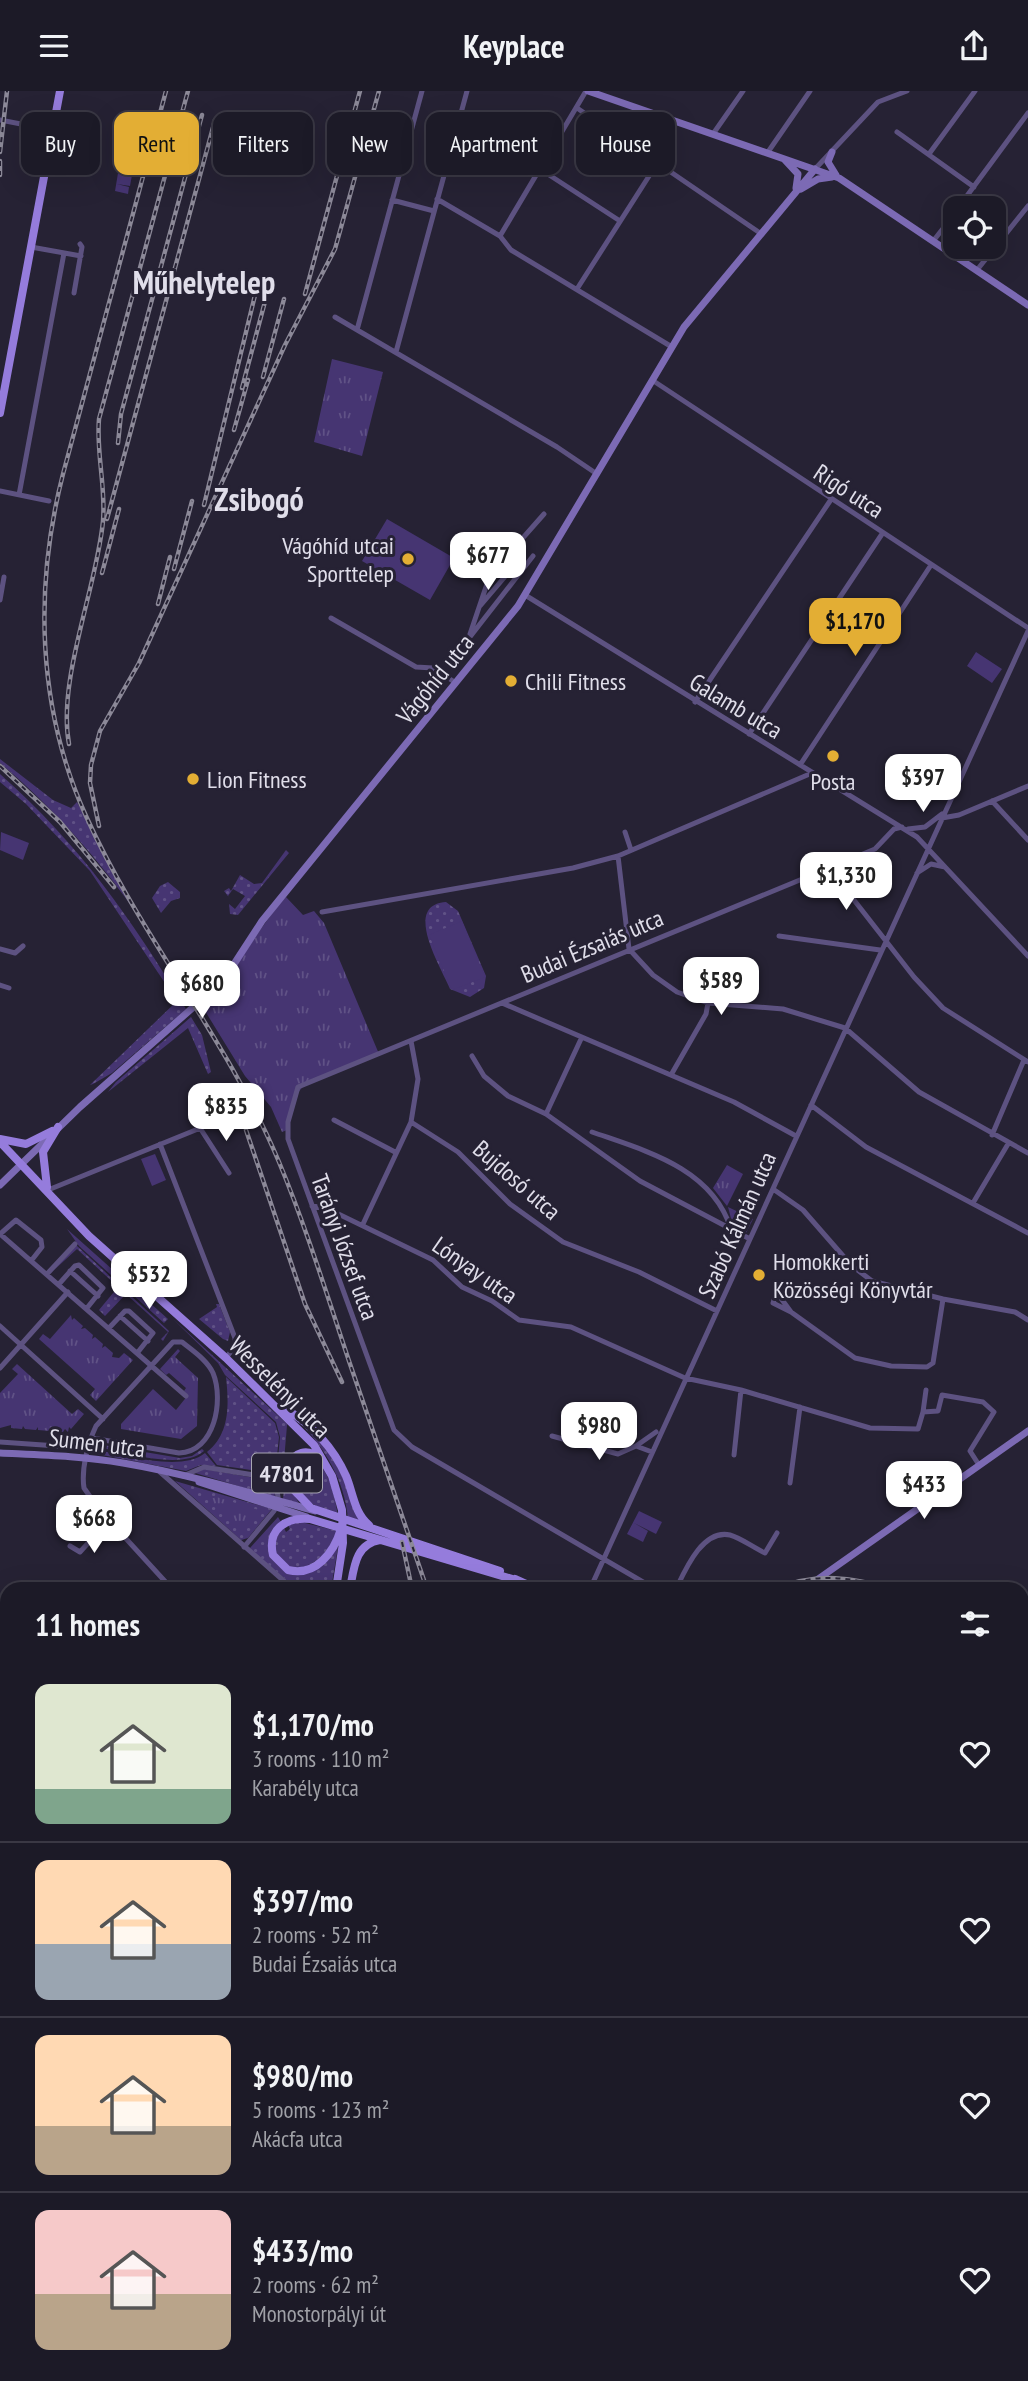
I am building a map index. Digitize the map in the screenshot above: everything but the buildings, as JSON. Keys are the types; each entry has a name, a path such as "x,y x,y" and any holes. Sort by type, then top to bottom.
{"main road":[{"path":"56,112 60,91"},
{"path":"587,91 839,178 1028,305"},
{"path":"832,152 829,166 839,178"},
{"path":"782,157 799,174 794,193"},
{"name":"Vágóhíd utca","path":"0,1185 58,1127 216,989 262,921 525,595 693,314 815,169"},
{"path":"0,410 44,175"},
{"path":"794,193 818,179 839,178"},
{"path":"0,384 7,375"},
{"path":"0,1141 26,1144 58,1127"},
{"path":"48,1190 43,1151 58,1127"},
{"name":"Wesselényi utca","path":"0,1141 89,1235 226,1358 304,1433 326,1463 338,1493 343,1519 343,1549 337,1582"},
{"path":"270,1400 307,1424 332,1451 347,1480 360,1515 374,1528"},
{"path":"814,1582 1028,1431"},
{"name":"Sumen utca","path":"0,1453 87,1458 158,1470 319,1516"},
{"name":"47801","path":"319,1516 297,1496 287,1472 292,1459 301,1453 313,1453 326,1463"},
{"path":"343,1519 336,1544 320,1564 301,1572 281,1566 271,1547 277,1528 292,1519 319,1516 330,1520 381,1540 472,1563"},
{"path":"330,1520 374,1528 521,1582"},
{"path":"351,1582 360,1552 370,1542 381,1540"}],"street":[{"path":"357,330 422,91"},
{"path":"396,352 467,91"},
{"path":"562,133 587,91"},
{"path":"713,134 743,91"},
{"path":"768,152 810,91"},
{"path":"815,169 880,100 907,91"},
{"path":"929,154 975,91"},
{"path":"577,108 583,112"},
{"path":"967,196 1028,113"},
{"path":"0,120 21,124"},
{"path":"897,132 974,187"},
{"path":"675,174 760,233"},
{"path":"500,236 536,175"},
{"path":"549,175 620,221"},
{"path":"577,289 650,175"},
{"path":"437,199 500,236 511,250 672,347"},
{"path":"392,200 433,211"},
{"path":"977,270 1028,206"},
{"path":"934,240 943,228"},
{"path":"74,293 81,256 80,244"},
{"path":"31,247 81,256"},
{"path":"19,495 64,253"},
{"path":"335,317 597,474"},
{"name":"Rigó utca","path":"652,380 830,501 1028,630"},
{"path":"0,491 49,501"},
{"path":"695,702 830,501"},
{"path":"466,642 490,575 544,514"},
{"path":"749,734 882,534"},
{"path":"510,552 526,565"},
{"path":"470,634 533,556"},
{"path":"478,608 519,560"},
{"path":"800,765 931,565"},
{"path":"0,600 4,577"},
{"name":"Galamb utca","path":"525,595 903,828 928,847 1028,956"},
{"path":"331,618 416,667 433,668 456,683"},
{"name":"Szabó Kálmán utca","path":"593,1582 1028,630"},
{"path":"322,912 573,868 618,856 812,773"},
{"path":"942,818 1028,786"},
{"path":"992,801 1028,840"},
{"path":"946,808 961,813"},
{"name":"Budai Ézsaiás utca","path":"304,1085 875,849 894,829 925,827 946,808"},
{"path":"887,820 889,835"},
{"path":"625,832 631,850"},
{"path":"618,856 629,949 653,975 677,992 708,1003 783,1009 845,1028 902,1080 992,1135 1028,1153"},
{"path":"914,875 931,864 947,868"},
{"path":"829,868 943,1008 1026,1061 992,1135"},
{"path":"779,936 880,950"},
{"path":"0,949 15,953 23,946"},
{"path":"0,985 9,988"},
{"path":"502,1003 581,1039 734,1102 796,1136"},
{"path":"671,1075 706,1014 708,1003"},
{"path":"546,1114 581,1039"},
{"path":"363,1224 411,1122 418,1079 411,1041"},
{"path":"472,1056 494,1086 546,1114 640,1181 750,1239"},
{"name":"Tarányi József utca","path":"304,1085 298,1087 287,1130 390,1423 399,1436 412,1447 604,1559"},
{"path":"811,1105 866,1147 1028,1233"},
{"path":"48,1190 225,1118"},
{"path":"334,1120 396,1152"},
{"name":"Bujdosó utca","path":"411,1122 458,1152 510,1204 563,1242 639,1272 717,1311"},
{"path":"200,1128 229,1173"},
{"path":"592,1132 630,1145 693,1175 718,1198 731,1229"},
{"path":"160,1144 235,1338 235,1346 226,1358"},
{"path":"973,1203 1008,1144"},
{"path":"772,1189 803,1210 851,1265 872,1281 943,1299 1015,1312 1028,1320"},
{"name":"Lónyay utca","path":"313,1209 326,1208 433,1260 463,1287 492,1301 511,1317 528,1323 561,1324 579,1329 685,1378 741,1390 870,1428 898,1431 918,1429 923,1412"},
{"path":"31,1261 42,1247 41,1240 16,1220 0,1234 31,1261 87,1308 109,1328 152,1364 186,1396"},
{"path":"47,1274 75,1244"},
{"path":"59,1284 76,1265 80,1266 103,1287 87,1308"},
{"path":"71,1271 98,1296"},
{"path":"0,1368 68,1292"},
{"path":"791,1312 855,1358 891,1366 927,1367 933,1363 943,1299"},
{"path":"109,1328 129,1311 153,1332 138,1352"},
{"path":"120,1316 148,1341"},
{"path":"0,1326 103,1419"},
{"path":"92,1437 182,1453 191,1450 210,1433 215,1417 215,1383 208,1364 177,1340 103,1419 92,1437 87,1458 84,1488 109,1520 166,1582"},
{"path":"734,1455 741,1390"},
{"path":"926,1390 923,1412 938,1411 942,1395 983,1402 993,1409 994,1415 970,1451 979,1465"},
{"path":"790,1483 800,1407"},
{"path":"552,1436 618,1454 656,1432"},
{"path":"0,1442 72,1447"},
{"path":"636,1446 652,1452"},
{"path":"186,1477 204,1467 263,1476 276,1484 278,1497"},
{"path":"158,1470 285,1582"},
{"path":"244,1547 274,1511"},
{"path":"70,1546 80,1552 109,1520"},
{"path":"681,1582 709,1538 718,1534 733,1535 765,1553 777,1533"},
{"path":"604,1559 643,1582"}],"green space":[{"path":"118,175 132,175 130,186 117,184 129,187 128,194 115,191"},
{"path":"332,359 383,372 362,456 314,442"},
{"name":"Vágóhíd utcai Sporttelep","path":"387,519 454,558 430,600 362,561"},
{"path":"976,652 1002,669 992,683 967,666"},
{"path":"0,759 53,800 71,808 77,802 140,918 75,836 39,798 0,763"},
{"path":"0,774 80,856 124,913 186,1009 112,1073 90,1085 177,1001 90,871 26,804 0,782"},
{"path":"1,832 29,843 23,860 0,850"},
{"path":"286,850 289,853 238,915 230,914 229,904 235,909 245,896 233,889 228,896 231,900 224,891 229,888 231,891 240,875 254,884 262,883"},
{"path":"168,882 180,892 180,898 171,901 161,913 152,898 160,886"},
{"path":"286,897 303,915 314,911 324,923 379,1054 304,1085 297,1094 287,1130 282,1132 271,1107 245,1076 202,1006 225,980"},
{"path":"446,902 458,911 486,976 484,988 470,997 450,989 428,938 427,914 433,906"},
{"path":"462,921 485,977 452,990 429,935"},
{"path":"191,1017 202,1035 211,1072 208,1074 188,1028 108,1092 116,1082"},
{"path":"155,1154 166,1180 152,1186 141,1159"},
{"path":"727,1165 743,1174 727,1206 713,1188"},
{"path":"728,1207 753,1219 746,1233 733,1226"},
{"path":"67,1229 168,1319 164,1323 79,1246"},
{"path":"76,1245 169,1331 163,1341 161,1339 168,1332 126,1294 105,1316 99,1310 118,1287 77,1249 54,1270"},
{"path":"216,1304 219,1304 230,1332 228,1341 199,1319 217,1307"},
{"path":"71,1315 72,1320 74,1318 83,1326 81,1329 85,1328 93,1335 92,1339 95,1337 103,1344 102,1348 105,1346 113,1353 112,1357 119,1358 124,1353 133,1360 96,1401 90,1395 95,1389 39,1339 43,1334 50,1339"},
{"path":"173,1319 287,1424 286,1473 299,1503 283,1499 284,1489 277,1470 280,1437 276,1422 225,1375 218,1363"},
{"path":"178,1349 180,1351 175,1357 198,1378 197,1426 181,1439 121,1429 121,1424 153,1389 176,1410 188,1395 184,1391 186,1388 160,1369"},
{"path":"17,1364 72,1414 78,1409 84,1414 71,1429 69,1427 68,1432 65,1429 63,1432 52,1431 52,1428 50,1431 38,1430 38,1427 36,1430 25,1429 23,1426 22,1429 11,1428 11,1425 0,1428 0,1393 18,1374 12,1369"},
{"path":"226,1377 275,1423 279,1437 276,1465 266,1464 265,1472 217,1465 207,1452 215,1445 224,1428 228,1398"},
{"path":"299,1421 321,1442 329,1454 362,1521 348,1518 342,1490 332,1465"},
{"path":"97,1444 180,1458 192,1456 202,1449 204,1451 194,1457 182,1460 168,1460 97,1447"},
{"path":"92,1449 167,1462 194,1459 205,1453 216,1466 201,1465 186,1471 97,1454"},
{"path":"305,1454 320,1465 329,1479 338,1515 311,1502 298,1490 292,1473 292,1462"},
{"path":"204,1469 266,1480 274,1485 275,1497 195,1473"},
{"path":"175,1481 272,1509 248,1538 241,1540"},
{"path":"213,1496 262,1511 243,1532 208,1501"},
{"path":"639,1511 662,1522 656,1534 634,1523 648,1531 643,1542 627,1534"},
{"path":"278,1517 281,1522 271,1556 283,1570 300,1574 338,1547 332,1582 289,1582 250,1548"},
{"path":"301,1522 337,1531 330,1546 320,1557 308,1565 292,1569 277,1557 274,1543 283,1526 286,1532 290,1529 288,1525"}],"railway":[{"path":"0,152 7,91"},
{"path":"166,91 63,474 54,517 47,560 45,603 45,647 50,690 58,733 86,816 132,904 235,1073 279,1162 307,1236 425,1582"},
{"path":"69,744 68,691 103,521 99,419 188,91"},
{"path":"305,294 360,91"},
{"path":"99,826 90,783 91,765 100,731 139,663 285,345 335,249 379,91"},
{"path":"118,443 121,414 202,115"},
{"path":"107,519 213,127"},
{"path":"0,161 0,175"},
{"path":"204,505 256,291"},
{"path":"242,388 267,294"},
{"path":"263,377 284,299"},
{"path":"234,430 248,380"},
{"path":"174,569 192,501"},
{"path":"102,573 119,509"},
{"path":"158,604 170,557"},
{"path":"0,766 60,822 114,887"},
{"path":"246,1130 305,1304 342,1382"},
{"path":"402,1542 411,1582"},
{"path":"797,1582 821,1578 864,1582"}],"place":[{"name":"Vágóhíd utcai Sporttelep","path":"408,559"},
{"name":"Chili Fitness","path":"511,681"},
{"name":"Posta","path":"833,756"},
{"name":"Lion Fitness","path":"193,779"},
{"name":"Homokkerti Közösségi Könyvtár","path":"759,1275"}],"district":[{"name":"Műhelytelep","path":"204,282"},
{"name":"Zsibogó","path":"259,499"}]}
